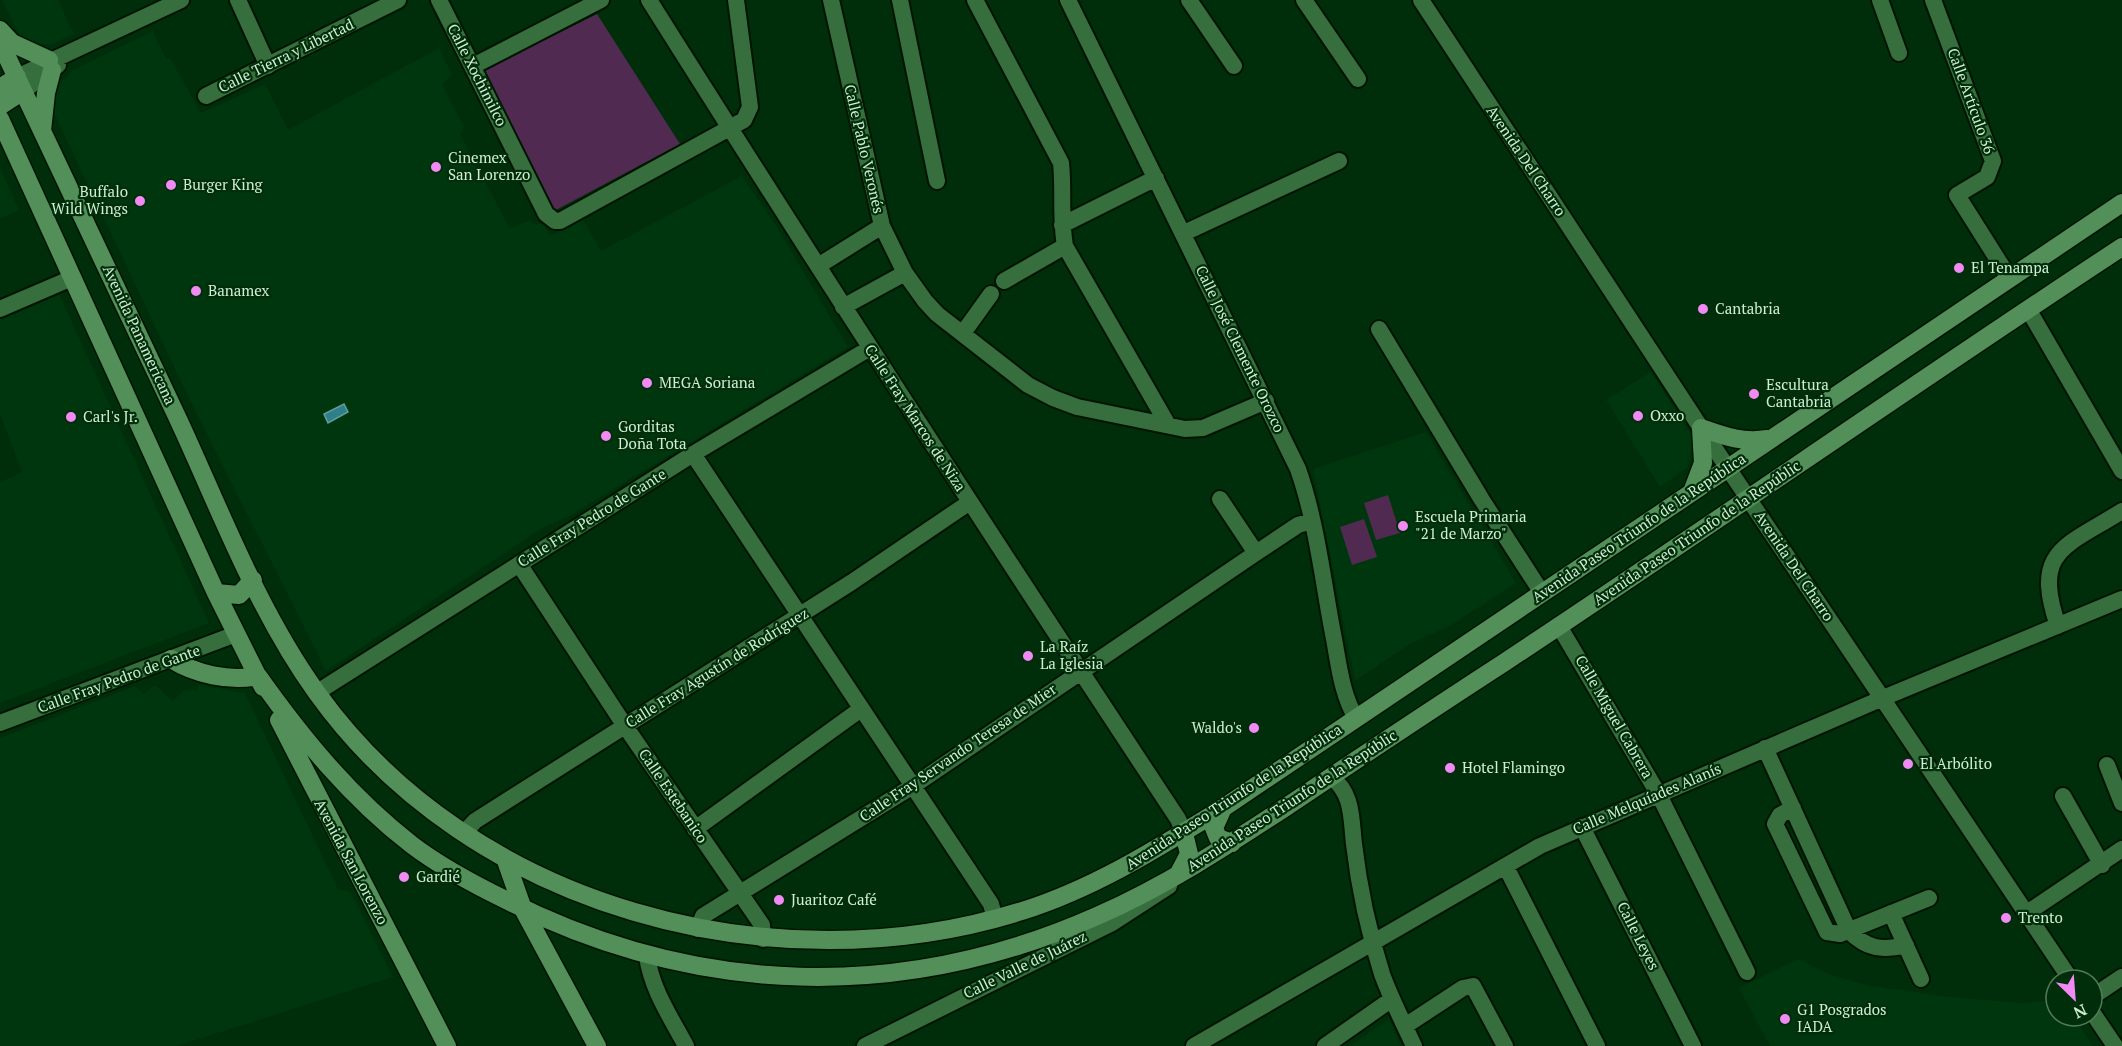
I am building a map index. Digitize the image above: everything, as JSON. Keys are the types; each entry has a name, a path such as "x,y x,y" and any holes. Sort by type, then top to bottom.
{"main road":[{"path":"0,30 12,43 51,65 42,133"},
{"name":"Avenida Panamericana","path":"0,42 277,627"},
{"path":"0,88 20,84"},
{"path":"0,106 20,84"},
{"path":"0,119 6,142 72,278 216,593 258,675 237,678 203,672 188,669 171,659"},
{"name":"Avenida Paseo Triunfo de la República","path":"277,627 316,693 360,746 401,786 464,833 505,858 588,896 698,929 763,939 810,942 917,934 995,919 1063,896 1102,879 1223,808 2122,203"},
{"name":"Avenida Paseo Triunfo de la Repúblic","path":"258,675 320,759 378,816 438,864 523,909 585,935 646,956 701,969 749,976 837,977 898,972 976,957 1052,934 1112,909 1233,843 2122,247"},
{"path":"1691,493 1703,463 1701,428 1735,440 1749,442 1772,439"},
{"path":"216,593 239,595 253,580"},
{"name":"Avenida San Lorenzo","path":"258,675 360,881 447,1046"},
{"path":"1223,808 1214,828 1218,838 1233,843"},
{"path":"1178,875 1189,854 1184,832"},
{"path":"505,858 523,909 597,1046"}],"street":[{"path":"20,84 69,54 180,0"},
{"path":"238,0 268,66"},
{"name":"Calle Tierra y Libertad","path":"206,96 398,0"},
{"name":"Calle Xochimilco","path":"439,0 550,219 560,221 729,128"},
{"path":"473,66 602,0"},
{"name":"Calle Fray Marcos de Niza","path":"649,0 843,307 1082,670 1178,819 1184,832"},
{"path":"729,128 749,115 750,107 736,0"},
{"name":"Calle Pablo Veronés","path":"831,0 882,226 905,273 938,314 1028,385 1077,407 1185,429 1203,428 1266,400"},
{"path":"900,0 937,182"},
{"path":"975,0 1061,164 1062,225 1065,246 1168,425"},
{"name":"Calle José Clemente Orozco","path":"1068,0 1298,469 1312,521 1341,676 1348,706 1356,718"},
{"path":"1189,0 1234,66"},
{"path":"1304,0 1358,79"},
{"name":"Avenida Del Charro","path":"1421,0 1701,428 2063,968"},
{"path":"1880,0 1899,53"},
{"name":"Calle Artículo 36","path":"1933,0 1993,161 1987,177 1958,195 2010,279"},
{"path":"1184,233 1339,161"},
{"path":"1062,225 1156,178"},
{"path":"818,266 882,226"},
{"path":"1004,281 1065,246"},
{"path":"843,307 905,273"},
{"path":"0,309 72,278"},
{"path":"963,333 991,294"},
{"path":"2028,309 2122,471"},
{"path":"1379,329 1482,501 1542,593"},
{"name":"Calle Fray Pedro de Gante","path":"316,693 693,453 870,348"},
{"path":"693,453 991,904 995,919"},
{"path":"1220,499 1256,553"},
{"name":"Calle Fray Agustín de Rodríguez","path":"464,833 475,821 800,615 970,502"},
{"path":"2058,626 2051,603 2048,578 2057,553 2122,512"},
{"name":"Calle Fray Servando Teresa de Mier","path":"698,929 703,916 913,786 1298,525 1312,521"},
{"name":"Calle Estebanico","path":"519,564 625,726 762,925 763,939"},
{"name":"Calle Melquíades Alanís","path":"1194,1046 1506,867 1582,827 2122,598"},
{"name":"Calle Miguel Cabrera","path":"1559,626 1659,795 1747,972"},
{"name":"Calle Fray Pedro de Gante","path":"0,723 237,634"},
{"path":"695,829 861,709"},
{"path":"1765,748 1849,931 1863,943 1877,949 1906,945"},
{"path":"2107,765 2122,802"},
{"path":"1331,777 1340,784 1349,799 1354,846 1373,943 1392,999 1414,1046"},
{"path":"2063,796 2102,865"},
{"path":"1793,808 1777,817 1775,824 1822,928 1834,934 1849,931 1929,898"},
{"name":"Calle Leyes","path":"1582,827 1693,1046"},
{"path":"2027,913 2102,865 2122,849"},
{"path":"1506,867 1597,1046"},
{"name":"Calle Valle de Juárez","path":"865,1046 1112,923 1157,896 1178,875"},
{"path":"1891,913 1921,979"},
{"path":"646,956 648,968 663,1002 686,1046"},
{"path":"2104,989 2122,977"},
{"path":"1405,1026 1463,988 1473,986 1505,1046"},
{"path":"1325,1046 1392,999"},
{"path":"2103,1028 2115,1046"}],"shaded area":[{"path":"2,0 58,0 74,34 50,45 30,42 18,32"},
{"path":"597,14 680,144 554,211 483,70"},
{"path":"153,31 166,59 170,58 201,113 265,84 288,130 439,48 452,75 442,84 464,127 460,134 510,229 530,220 535,225 543,223 550,236 583,220 601,251 742,176 777,227 848,347 566,518 542,528 326,671 186,392 55,115 55,99 60,83 73,70"},
{"path":"0,168 19,210 0,219"},
{"path":"59,294 209,623 0,703 0,482 22,472 0,414 0,317"},
{"path":"1651,372 1693,438 1688,467 1660,487 1606,400"},
{"name":"Escuela Primaria \"21 de Marzo\"","path":"1426,432 1516,583 1448,627 1411,643 1355,681 1313,469"},
{"path":"1388,495 1400,533 1376,540 1364,503"},
{"path":"1364,519 1377,557 1352,565 1340,527"},
{"path":"155,685 173,701 184,690 197,691 198,685 245,693 338,889 351,892 393,977 177,1046 0,1046 0,738 135,686 144,694"},
{"path":"1798,959 1829,974 1866,985 1949,997 2023,1003 2044,1001 2044,1028 2080,1028 2093,1046 1770,1046 1739,988"},
{"path":"1389,1019 1401,1046 1350,1046"}],"water":[{"path":"344,404 348,412 328,423 324,414"}],"place":[{"name":"Cinemex San Lorenzo","path":"436,167"},
{"name":"Burger King","path":"171,185"},
{"name":"Buffalo Wild Wings","path":"140,201"},
{"name":"El Tenampa","path":"1959,268"},
{"name":"Banamex","path":"196,291"},
{"name":"Cantabria","path":"1703,309"},
{"name":"MEGA Soriana","path":"647,383"},
{"name":"Escultura Cantabria","path":"1754,394"},
{"name":"Oxxo","path":"1638,416"},
{"name":"Carl's Jr.","path":"71,417"},
{"name":"Gorditas Doña Tota","path":"606,436"},
{"name":"Escuela Primaria \"21 de Marzo\"","path":"1403,526"},
{"name":"La Raíz La Iglesia","path":"1028,656"},
{"name":"Waldo's","path":"1254,728"},
{"name":"El Arbólito","path":"1908,764"},
{"name":"Hotel Flamingo","path":"1450,768"},
{"name":"Gardié","path":"404,877"},
{"name":"Juaritoz Café","path":"779,900"},
{"name":"Trento","path":"2006,918"},
{"name":"G1 Posgrados IADA","path":"1785,1019"}]}
